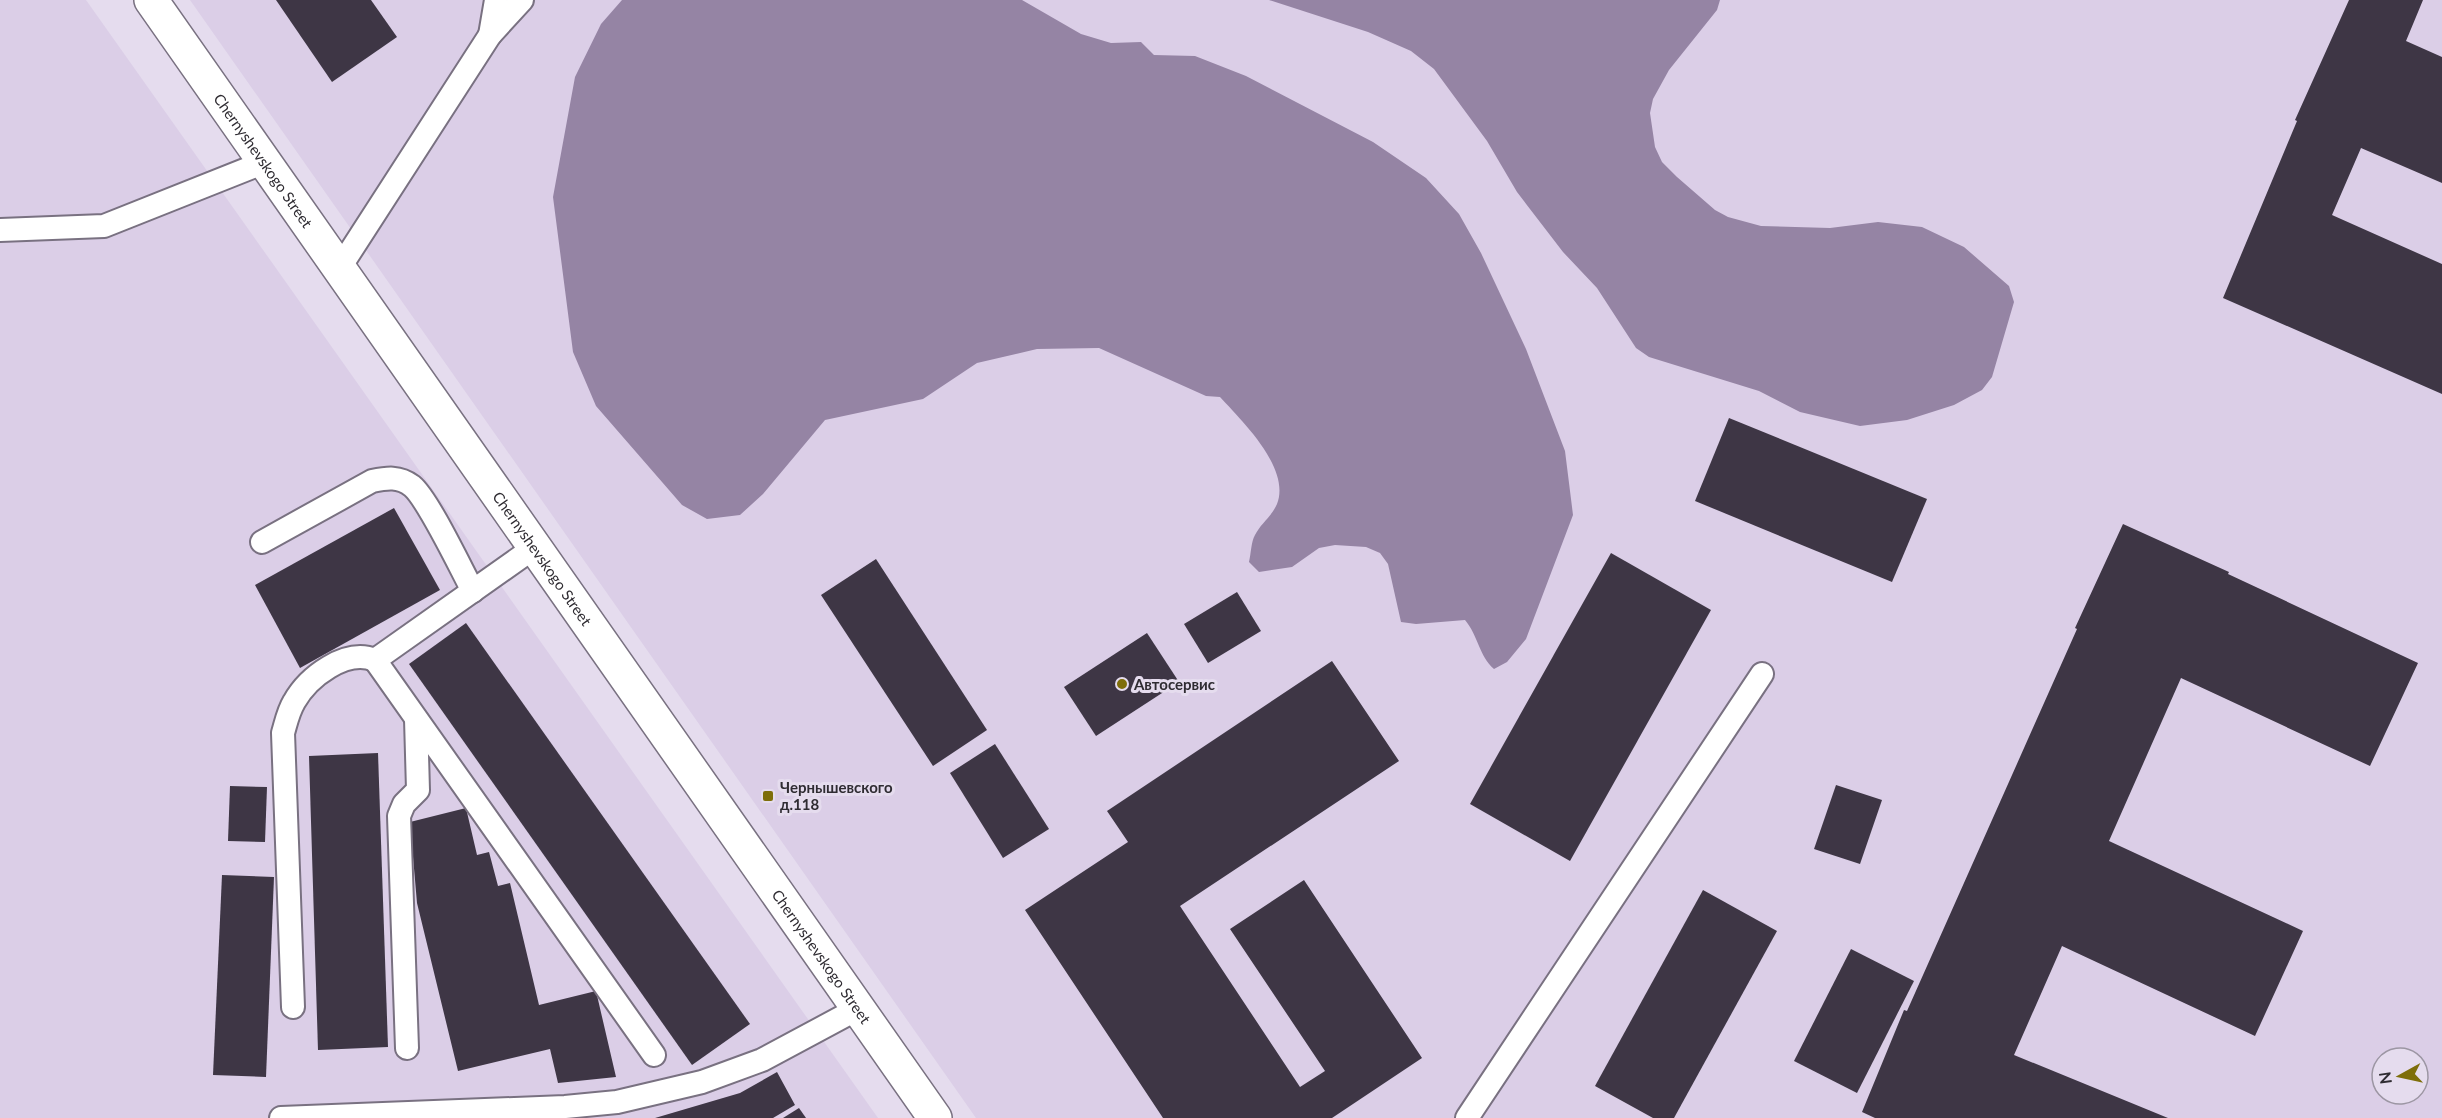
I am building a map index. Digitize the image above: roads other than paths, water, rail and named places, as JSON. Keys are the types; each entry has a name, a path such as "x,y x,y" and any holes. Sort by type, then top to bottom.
{"main road":[{"name":"Chernyshevskogo Street","path":"151,0 935,1118"}],"lane":[{"path":"490,35 496,0"},
{"path":"339,269 490,35 522,0"},
{"path":"0,230 104,226 265,162"},
{"path":"262,542 372,481 388,477 399,479 418,492 473,591"},
{"path":"375,660 535,547"},
{"path":"293,1007 283,733 294,702 318,677 343,659 361,656 375,660 654,1055"},
{"path":"1467,1118 1762,674"},
{"path":"407,1048 399,816 402,807 418,790 416,719"},
{"path":"282,1118 565,1107 638,1098 702,1082 762,1060 858,1008"}],"place":[{"name":"Автосервис","path":"1122,684"},
{"name":"Чернышевского д.118","path":"768,796"}]}
